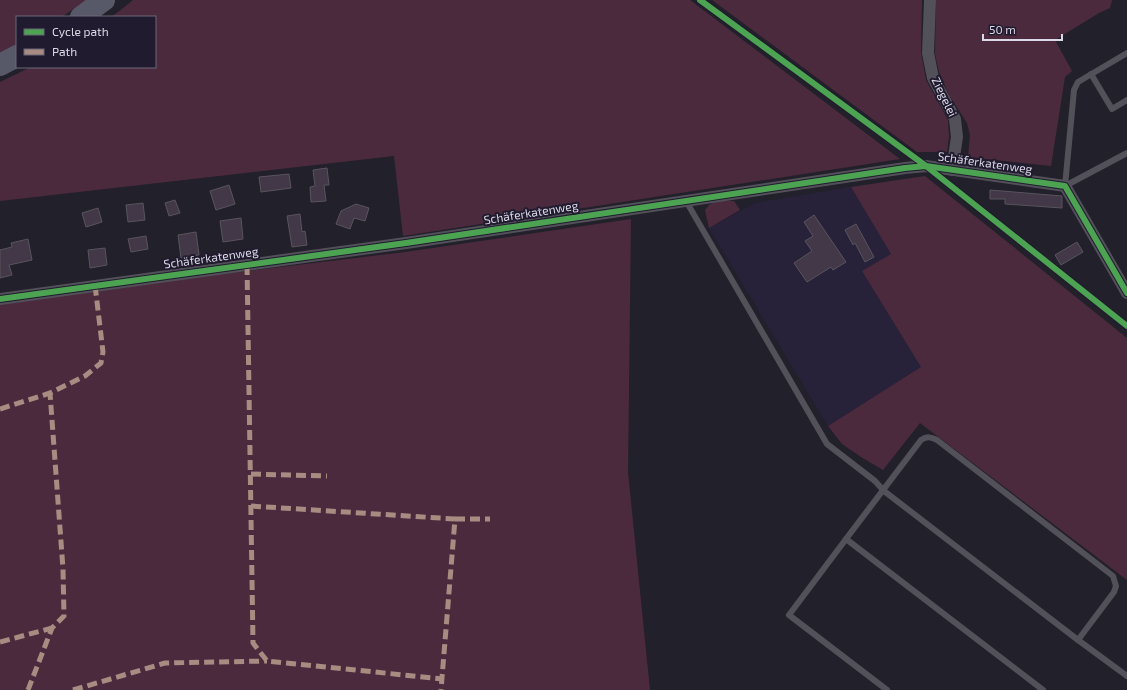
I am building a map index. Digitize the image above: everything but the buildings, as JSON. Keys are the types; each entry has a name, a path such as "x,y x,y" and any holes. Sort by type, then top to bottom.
{"highway":[{"path":"88,10 104,0"},
{"path":"0,65 16,57"}],"street":[{"name":"Ziegelei","path":"930,0 929,60 933,78 955,119 957,137 952,170"},
{"name":"Schäferkatenweg","path":"0,298 406,243 905,168 926,166 1065,186"},
{"path":"1065,186 1127,293"}],"lane":[{"path":"1065,186 1074,90 1078,82 1127,53"},
{"path":"1091,74 1112,109 1127,100"},
{"path":"1065,186 1127,153"},
{"path":"686,201 827,444 875,481 884,491 1127,676"},
{"path":"887,690 789,615 884,491 920,440 926,437 931,437 937,440 1113,576 1116,586 1114,592 1078,640"},
{"path":"846,539 1044,690"}],"shaded area":[{"path":"0,0 86,0 63,16 16,16 16,45 0,53"},
{"path":"133,0 690,0 900,159 403,236 394,156 0,201 0,82 29,68 156,68 156,16 112,16"},
{"path":"712,0 922,0 921,52 926,80 948,120 949,137 947,152 917,152"},
{"path":"936,0 1112,0 1110,8 1099,13 1055,40 1072,71 1065,77 1051,166 968,157 970,135 967,123 949,95 939,72 935,54"},
{"path":"925,176 1127,338 1127,580 920,423 883,470 842,444 828,426 921,367 862,271 891,254 851,187"},
{"path":"851,187 891,254 862,271 921,367 828,426 709,228 755,203"},
{"path":"716,201 734,201 740,210 709,228 705,210 709,205"},
{"path":"631,219 628,472 650,690 0,690 0,305 107,288 405,252"}],"marked path":[{"path":"247,265 253,643 267,661 443,679"},
{"path":"0,409 50,393 85,376 101,363 103,352 95,285"},
{"path":"28,690 52,628 64,616 63,569 50,393"},
{"path":"251,474 327,476"},
{"path":"251,506 455,519 441,690"},
{"path":"455,519 490,519"},
{"path":"0,642 52,628"},
{"path":"73,690 165,663 267,661"}],"cycle path":[{"path":"700,0 926,166 1127,326"},
{"path":"0,299 406,243 926,166 1065,186 1127,293"}]}
